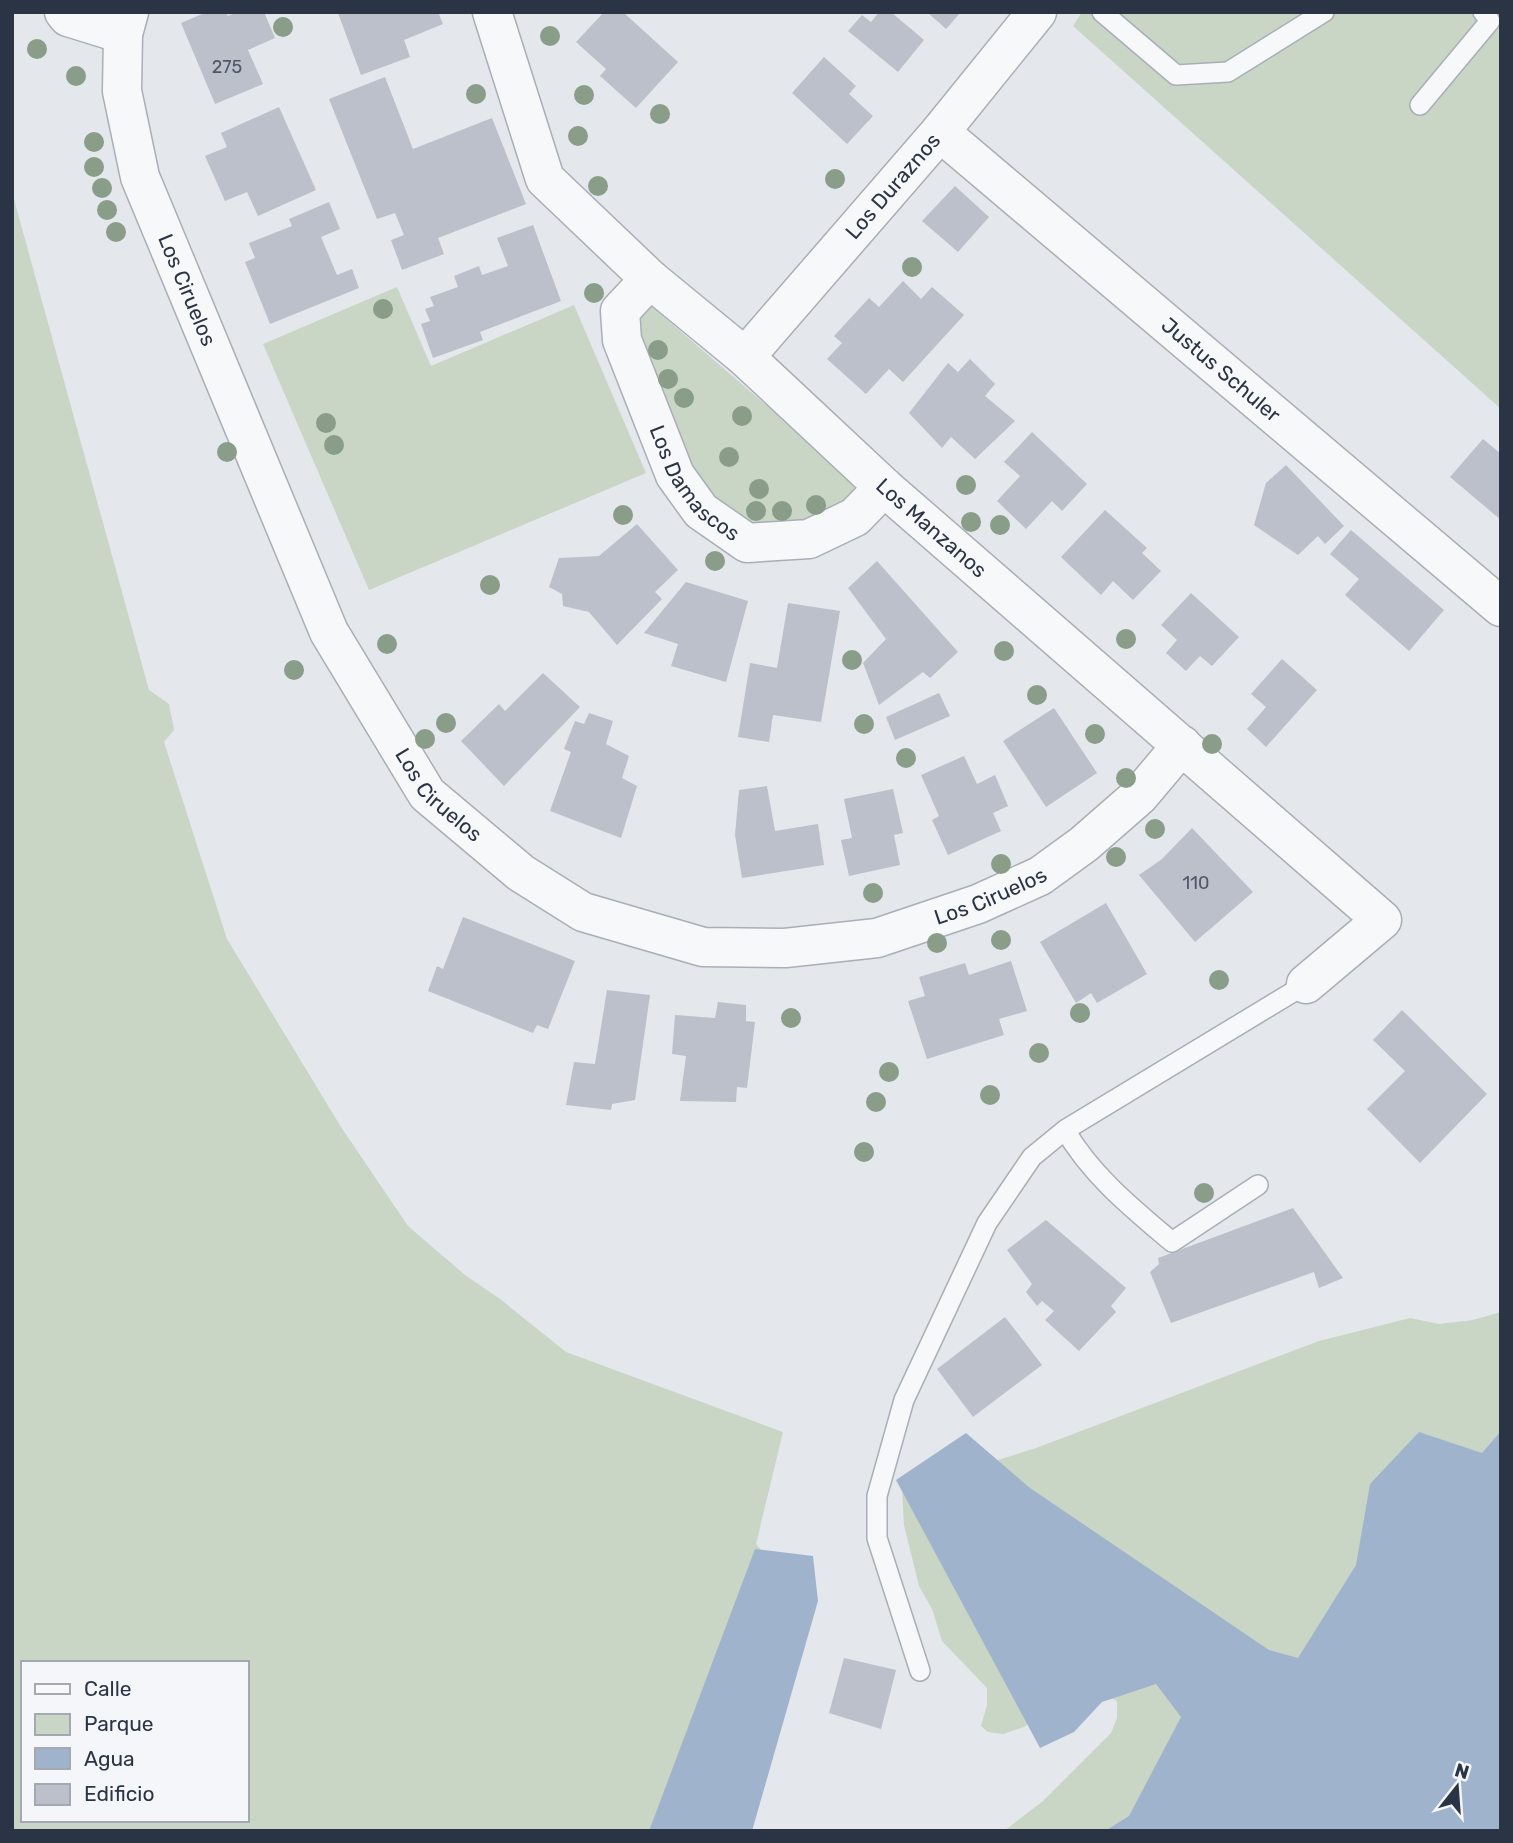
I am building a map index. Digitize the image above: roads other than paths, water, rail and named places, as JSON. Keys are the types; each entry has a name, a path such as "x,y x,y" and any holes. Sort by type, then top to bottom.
{"street":[{"path":"64,12 68,17 126,23"},
{"name":"Los Manzanos","path":"492,12 545,179 650,279 745,358 884,487 1381,920 1306,984"},
{"name":"Los Duraznos","path":"745,358 940,132 1037,12"},
{"name":"Los Ciruelos","path":"126,23 122,92 140,177 329,632 426,794 521,873 583,912 703,947 785,948 877,938 978,904 1040,876 1084,844 1139,796 1182,745"},
{"name":"Justus Schuler","path":"940,132 1501,607"},
{"name":"Los Damascos","path":"650,279 620,311 622,340 675,475 701,511 747,543 809,539 855,517 884,487"}],"lane":[{"path":"1102,12 1176,75 1228,72 1324,12"},
{"path":"1420,105 1490,21 1483,12"},
{"path":"920,1671 877,1538 877,1496 904,1400 987,1223 1032,1157 1065,1130 1306,984"},
{"path":"1065,1130 1079,1153 1111,1191 1172,1242 1258,1185"}],"water":[{"path":"1501,1431 1501,1831 1105,1831 1129,1816 1181,1717 1156,1684 1102,1702 1074,1732 1040,1748 896,1480 966,1433 1030,1488 1269,1650 1298,1658 1356,1565 1370,1484 1419,1432 1482,1453"},
{"path":"755,1549 813,1556 818,1601 752,1831 649,1831"}]}
